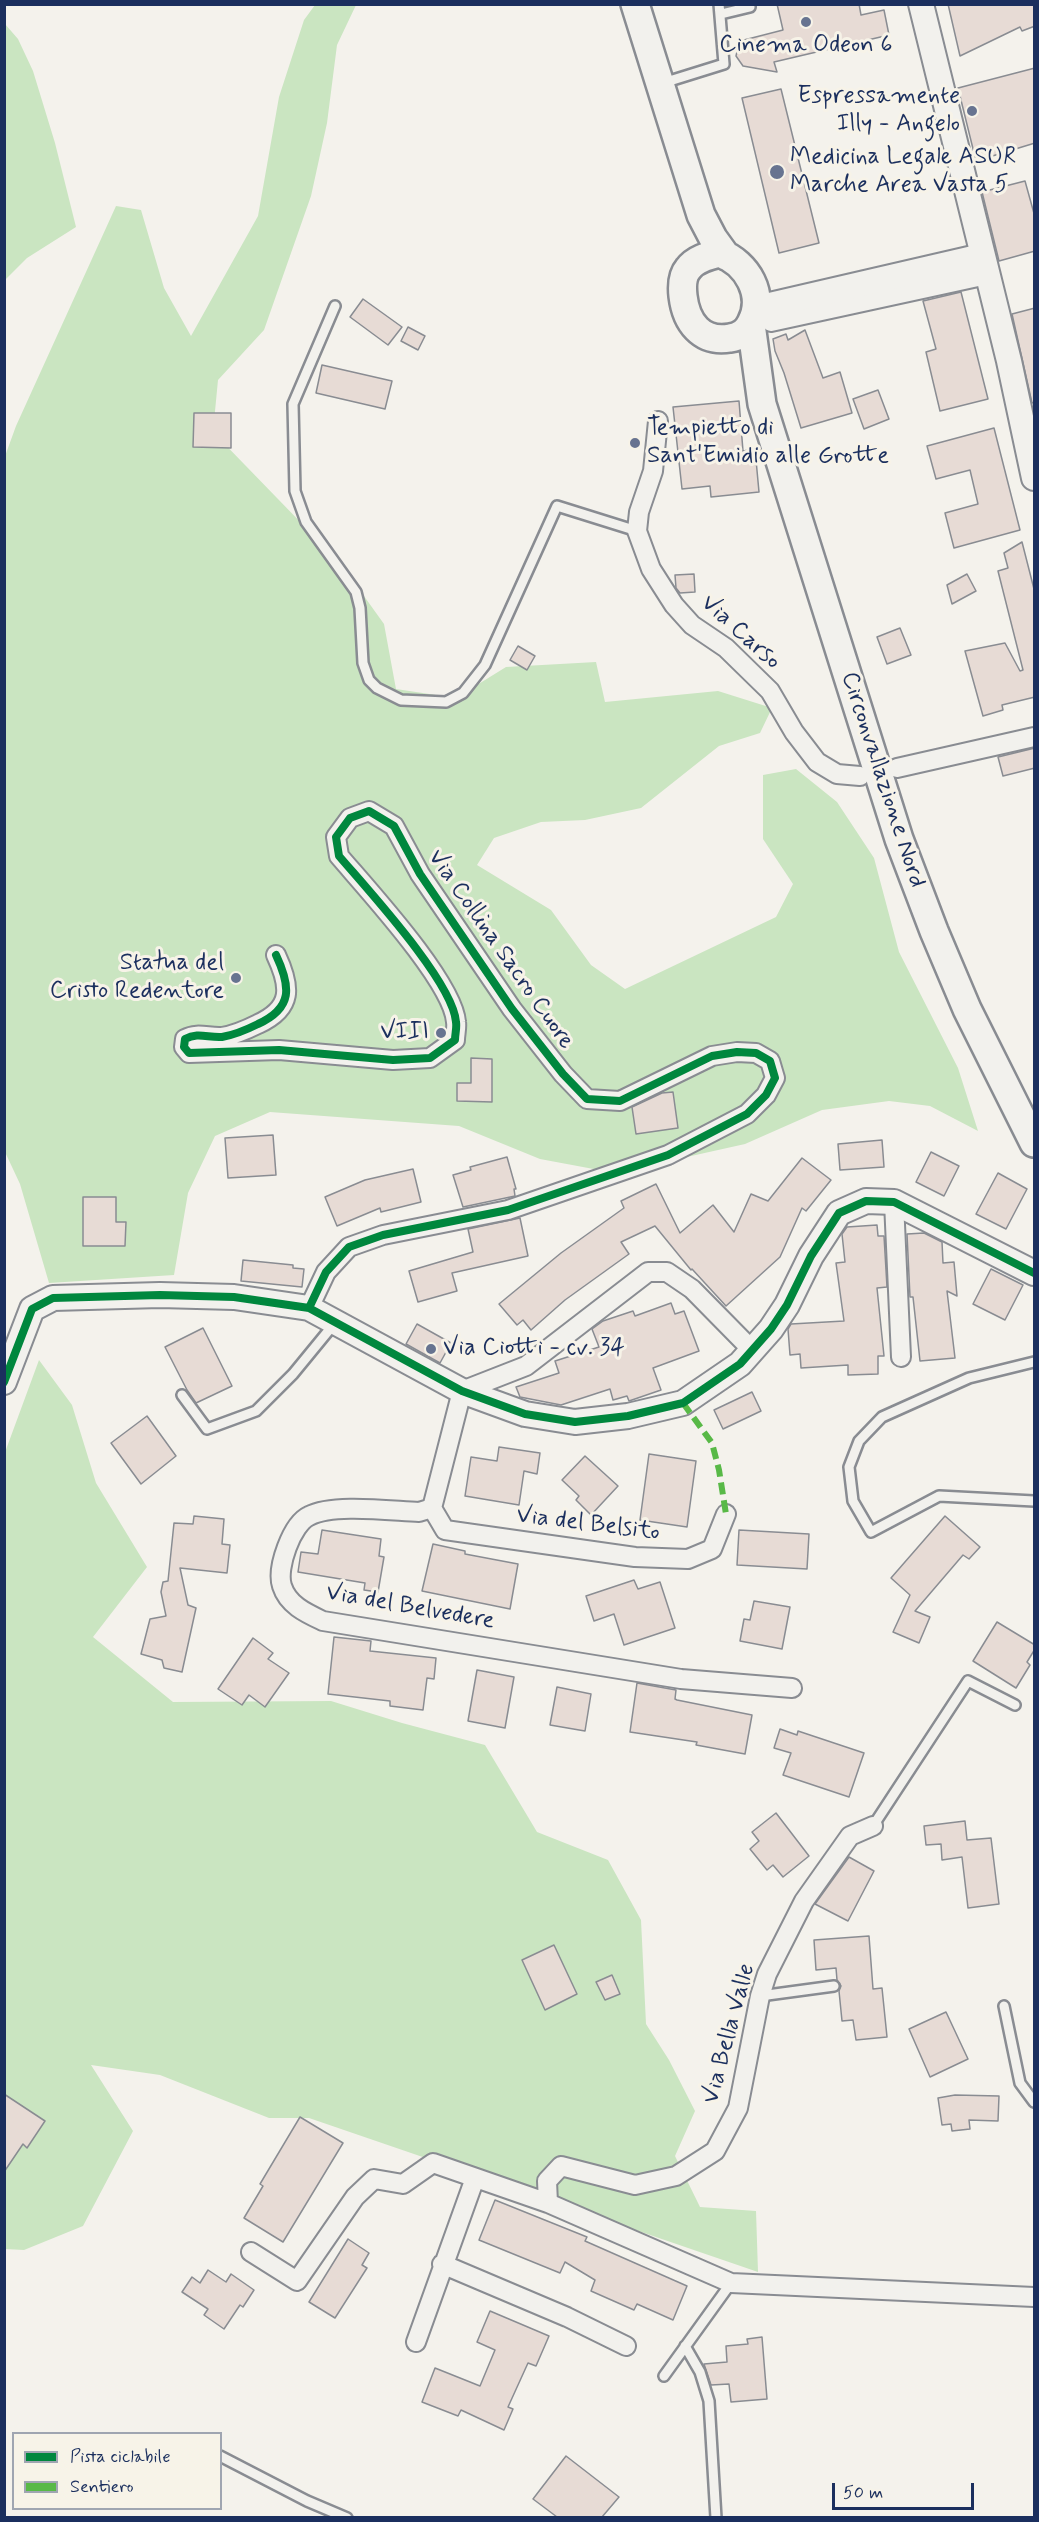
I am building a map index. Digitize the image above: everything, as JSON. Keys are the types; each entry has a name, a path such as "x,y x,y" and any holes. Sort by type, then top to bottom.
{"main road":[{"name":"Circonvallazione Nord","path":"635,4 701,215 726,256 733,258 745,270 758,312 762,404"},
{"name":"Circonvallazione Nord","path":"701,215 701,240 694,263 684,275 682,289 687,314 697,330 705,336 722,340 742,367 762,404 899,838 934,931 968,1010 1035,1143"},
{"path":"694,263 720,253 726,256"},
{"path":"722,340 736,338 747,331 758,312"}],"street":[{"path":"921,4 1035,478"},
{"path":"758,312 878,275 985,266"},
{"path":"758,312 985,266"},
{"path":"637,531 639,512 653,471 658,421"},
{"name":"Via Carso","path":"637,531 651,569 674,605 692,626 726,648 770,691 794,732 817,762 837,774 860,776"},
{"path":"897,768 1035,736"},
{"name":"Via Collina Sacro Cuore","path":"276,955 284,972 287,992 284,1003 276,1015 234,1034 220,1037 193,1035 185,1039 184,1047 189,1053 279,1050 393,1060 430,1058 455,1040 456,1020 448,999 428,964 339,856 336,837 350,818 369,811 394,826 420,874 512,1009 563,1074 588,1099 620,1101 712,1056 737,1052 756,1053 770,1061 775,1078 766,1095 747,1114 668,1155 508,1210 383,1235 349,1247 326,1272 309,1308"},
{"path":"4,1382 32,1310 53,1298 160,1295 234,1297 309,1308 462,1391 525,1414 575,1422 628,1416 683,1403 728,1374 753,1352 787,1305 811,1257 839,1213 866,1201 894,1202 1035,1273"},
{"path":"894,1202 901,1357"},
{"path":"462,1391 526,1366 648,1272 668,1272 692,1289 753,1352"},
{"path":"432,1508 462,1391"},
{"name":"Via del Belsito","path":"432,1508 445,1530 635,1557 688,1559 712,1549 726,1514"},
{"name":"Via del Belvedere","path":"432,1508 419,1512 335,1509 308,1516 290,1539 282,1562 282,1585 298,1609 323,1621 681,1679 792,1688"},
{"name":"Via Bella Valle","path":"548,2203 547,2181 561,2166 635,2185 676,2176 715,2151 738,2108 760,1996 767,1974 804,1901 850,1836 873,1826"},
{"path":"251,2252 297,2281 355,2197 374,2179 403,2184 433,2163 548,2203 731,2283 1035,2297"},
{"path":"416,2342 442,2264 475,2178"},
{"path":"442,2264 567,2317 626,2346"}],"lane":[{"path":"660,84 724,64 720,9 750,7 749,4"},
{"path":"336,306 293,404 295,491 306,522 356,592 360,608 363,663 369,680 377,688 401,700 446,702 462,693 485,665 557,506 637,531"},
{"path":"182,1395 207,1429 256,1412 293,1374 335,1322"},
{"path":"1035,1362 969,1378 882,1417 859,1441 849,1467 853,1501 872,1532 939,1497 1035,1501"},
{"path":"873,1826 968,1681 1015,1706"},
{"path":"760,1996 834,1986"},
{"path":"1005,2006 1020,2083 1035,2102"},
{"path":"664,2376 731,2283"},
{"path":"686,2346 700,2372 709,2401 716,2517"},
{"path":"222,2457 307,2501 346,2517"}],"green space":[{"path":"315,5 356,5 337,45 327,123 311,196 264,330 218,380 213,432 341,564 384,624 396,689 456,698 506,667 596,662 605,702 718,691 772,708 760,733 719,746 641,808 585,820 541,822 494,838 477,865 551,910 591,965 625,989 776,917 793,884 763,839 763,775 796,769 837,802 874,858 899,952 958,1068 978,1131 930,1106 889,1101 822,1110 745,1144 615,1173 540,1159 459,1126 270,1112 215,1136 188,1193 174,1275 49,1283 20,1184 5,1152 4,459 16,426 116,206 141,210 164,288 191,336 258,216 279,97 304,20"},
{"path":"5,24 18,39 33,71 55,143 76,227 27,258 5,280"},
{"path":"39,1360 72,1405 96,1483 147,1567 93,1637 173,1702 331,1701 485,1745 537,1832 608,1860 641,1920 646,2024 669,2060 695,2111 675,2156 700,2207 756,2211 758,2272 309,2118 269,2118 160,2075 91,2065 133,2131 83,2226 24,2250 5,2249 4,1455"}],"building":[{"path":"777,4 859,4 861,15 884,10 889,35 774,62 777,72 743,66 736,56 739,43 783,30"},
{"path":"948,4 1035,4 1035,26 1022,31 1020,27 960,56"},
{"path":"1035,68 1035,143 976,161 958,88"},
{"path":"781,89 819,243 779,253 742,98"},
{"path":"1025,181 1035,217 1035,251 999,261 982,192"},
{"path":"961,292 988,399 940,411 926,352 936,349 923,301"},
{"path":"363,299 402,327 388,345 350,317"},
{"path":"1035,308 1035,402 1032,403 1012,314"},
{"path":"408,327 425,336 418,350 401,341"},
{"path":"805,330 823,378 840,372 852,413 801,428 773,339 786,334 788,340"},
{"path":"322,365 392,381 385,409 316,393"},
{"path":"878,390 889,419 864,429 853,399"},
{"path":"739,401 743,451 755,449 759,492 711,497 710,486 682,489 673,407"},
{"path":"194,413 231,413 231,448 193,447"},
{"path":"994,428 1020,530 954,548 945,513 978,504 970,470 936,479 927,446"},
{"path":"1022,542 1035,593 1035,697 1002,705 1003,710 983,716 965,651 1005,643 1020,671 1023,670 998,571 1008,568 1004,553"},
{"path":"694,574 695,592 680,593 676,588 675,575"},
{"path":"967,574 976,591 952,604 947,585"},
{"path":"900,628 911,655 887,664 877,637"},
{"path":"518,646 535,656 527,670 510,660"},
{"path":"1035,748 1035,768 1003,776 998,757"},
{"path":"471,1058 492,1059 492,1102 457,1101 457,1083 471,1083"},
{"path":"673,1092 678,1128 636,1134 632,1107 662,1093"},
{"path":"273,1135 276,1175 228,1178 225,1138"},
{"path":"882,1140 884,1167 840,1170 838,1144"},
{"path":"931,1152 959,1166 944,1196 916,1182"},
{"path":"507,1157 516,1189 514,1189 515,1196 463,1207 453,1175 471,1170 470,1167"},
{"path":"802,1158 831,1180 806,1211 802,1208 780,1257 726,1306 691,1270 655,1226 621,1242 629,1254 565,1300 531,1330 523,1320 517,1325 499,1304 561,1253 624,1208 621,1201 656,1184 680,1233 713,1205 734,1232 751,1194 768,1201"},
{"path":"413,1169 421,1202 381,1212 380,1208 337,1226 325,1197 365,1180"},
{"path":"998,1173 1027,1189 1006,1229 976,1214"},
{"path":"83,1197 116,1197 116,1222 126,1222 125,1246 83,1246"},
{"path":"520,1218 528,1256 452,1273 457,1291 418,1302 409,1271 473,1252 468,1229"},
{"path":"877,1225 878,1236 884,1236 887,1287 877,1288 884,1356 878,1356 878,1374 848,1375 848,1365 801,1368 800,1354 790,1355 788,1329 791,1324 844,1321 836,1263 845,1262 842,1234 847,1227"},
{"path":"924,1233 942,1242 943,1263 954,1262 957,1296 947,1291 955,1358 920,1361 913,1297 910,1297 907,1234"},
{"path":"243,1260 293,1265 293,1268 304,1269 302,1287 241,1281"},
{"path":"991,1269 1023,1285 1005,1320 973,1304"},
{"path":"671,1303 675,1314 684,1311 699,1351 653,1368 661,1390 629,1401 627,1396 613,1400 610,1389 561,1405 520,1397 516,1387 559,1373 555,1361 599,1347 592,1329 603,1321 633,1311 635,1316"},
{"path":"417,1324 451,1343 440,1363 406,1344"},
{"path":"203,1328 232,1386 196,1403 165,1347"},
{"path":"752,1392 761,1411 723,1429 714,1410"},
{"path":"147,1416 176,1456 141,1484 111,1443"},
{"path":"499,1447 540,1453 537,1474 524,1471 519,1505 465,1496 471,1457 497,1461"},
{"path":"649,1454 696,1461 687,1527 640,1520"},
{"path":"585,1456 618,1486 591,1515 576,1500 579,1496 562,1480"},
{"path":"194,1516 224,1519 222,1544 230,1545 227,1573 180,1568 188,1605 196,1608 182,1672 164,1668 162,1660 141,1654 150,1619 166,1616 161,1592 163,1582 168,1581 174,1523 193,1524"},
{"path":"945,1516 980,1547 969,1559 963,1555 915,1611 930,1617 919,1643 893,1632 910,1595 891,1578"},
{"path":"322,1530 381,1539 379,1556 384,1557 378,1592 364,1590 365,1583 298,1572 301,1552 318,1554"},
{"path":"739,1530 809,1534 807,1569 737,1565"},
{"path":"433,1544 465,1551 465,1554 518,1564 510,1609 422,1591"},
{"path":"634,1580 638,1589 660,1582 675,1628 624,1645 614,1614 594,1621 586,1596"},
{"path":"754,1601 790,1607 782,1649 740,1641 744,1619 750,1620"},
{"path":"997,1622 1035,1645 1027,1662 1030,1665 1016,1688 973,1661"},
{"path":"334,1637 371,1641 370,1651 436,1658 434,1679 427,1678 423,1710 390,1706 390,1701 328,1694"},
{"path":"253,1638 273,1653 268,1659 289,1673 265,1707 249,1695 242,1705 218,1689"},
{"path":"477,1670 514,1677 505,1728 468,1721"},
{"path":"637,1683 676,1690 675,1699 677,1700 752,1715 745,1754 696,1745 697,1742 630,1732"},
{"path":"557,1687 591,1694 585,1731 550,1725"},
{"path":"780,1729 797,1735 798,1731 864,1753 849,1797 783,1775 791,1753 774,1748"},
{"path":"776,1813 809,1856 783,1877 773,1865 767,1870 750,1849 759,1841 752,1832"},
{"path":"965,1821 967,1840 991,1838 999,1904 968,1908 962,1857 942,1860 941,1844 926,1845 924,1826"},
{"path":"849,1857 874,1871 848,1921 815,1904"},
{"path":"869,1936 873,1989 882,1988 887,2037 856,2040 853,2020 842,2021 839,1991 841,1986 837,1980 836,1968 816,1970 814,1940"},
{"path":"554,1945 577,1994 545,2010 522,1960"},
{"path":"612,1975 620,1994 605,2000 596,1982"},
{"path":"946,2012 968,2059 930,2077 909,2029"},
{"path":"4,2094 45,2121 27,2148 23,2144 4,2172"},
{"path":"955,2095 999,2096 998,2121 969,2120 970,2129 952,2131 951,2124 942,2125 938,2098"},
{"path":"300,2117 343,2143 283,2242 244,2218 263,2186 260,2184"},
{"path":"495,2200 587,2237 585,2241 687,2286 673,2320 637,2304 634,2310 591,2291 595,2280 565,2262 560,2273 479,2240"},
{"path":"348,2239 369,2253 362,2265 367,2268 335,2318 309,2302"},
{"path":"208,2270 226,2282 231,2274 254,2290 243,2307 240,2305 224,2329 204,2315 208,2309 182,2292 192,2277 200,2283"},
{"path":"490,2311 549,2336 536,2366 528,2363 508,2407 513,2409 504,2430 461,2410 458,2416 422,2402 435,2368 480,2386 495,2350 477,2342"},
{"path":"762,2337 767,2399 731,2402 729,2384 711,2385 704,2364 727,2362 726,2346 748,2344 747,2339"},
{"path":"566,2456 619,2497 602,2517 557,2517 533,2499"}],"marked path":[{"path":"683,1403 712,1443 726,1514"}],"cycle path":[{"path":"276,955 286,987 286,996 278,1011 258,1024 231,1035 194,1036 185,1039 184,1047 189,1053 279,1050 393,1060 430,1058 455,1040 456,1022 451,1005 440,984 407,936 339,856 336,837 350,818 369,811 394,826 420,874 512,1009 563,1074 587,1099 620,1101 712,1056 737,1052 756,1053 770,1061 775,1078 766,1095 747,1114 668,1155 508,1210 383,1235 349,1247 326,1272 309,1308"},
{"path":"4,1382 32,1309 53,1298 160,1295 234,1297 309,1308 462,1391 525,1414 575,1422 628,1416 683,1403 740,1364 771,1329 787,1305 811,1256 839,1213 866,1201 894,1202 1034,1273"}],"place":[{"name":"Cinema Odeon 6","path":"806,22"},
{"name":"Espressamente Illy - Angelo","path":"972,111"},
{"name":"Medicina Legale ASUR Marche Area Vasta 5","path":"777,172"},
{"name":"Tempietto di Sant'Emidio alle Grotte","path":"635,443"},
{"name":"Statua del Cristo Redentore","path":"236,978"},
{"name":"VIII","path":"441,1033"},
{"name":"Via Ciotti - cv. 34","path":"431,1349"}]}
